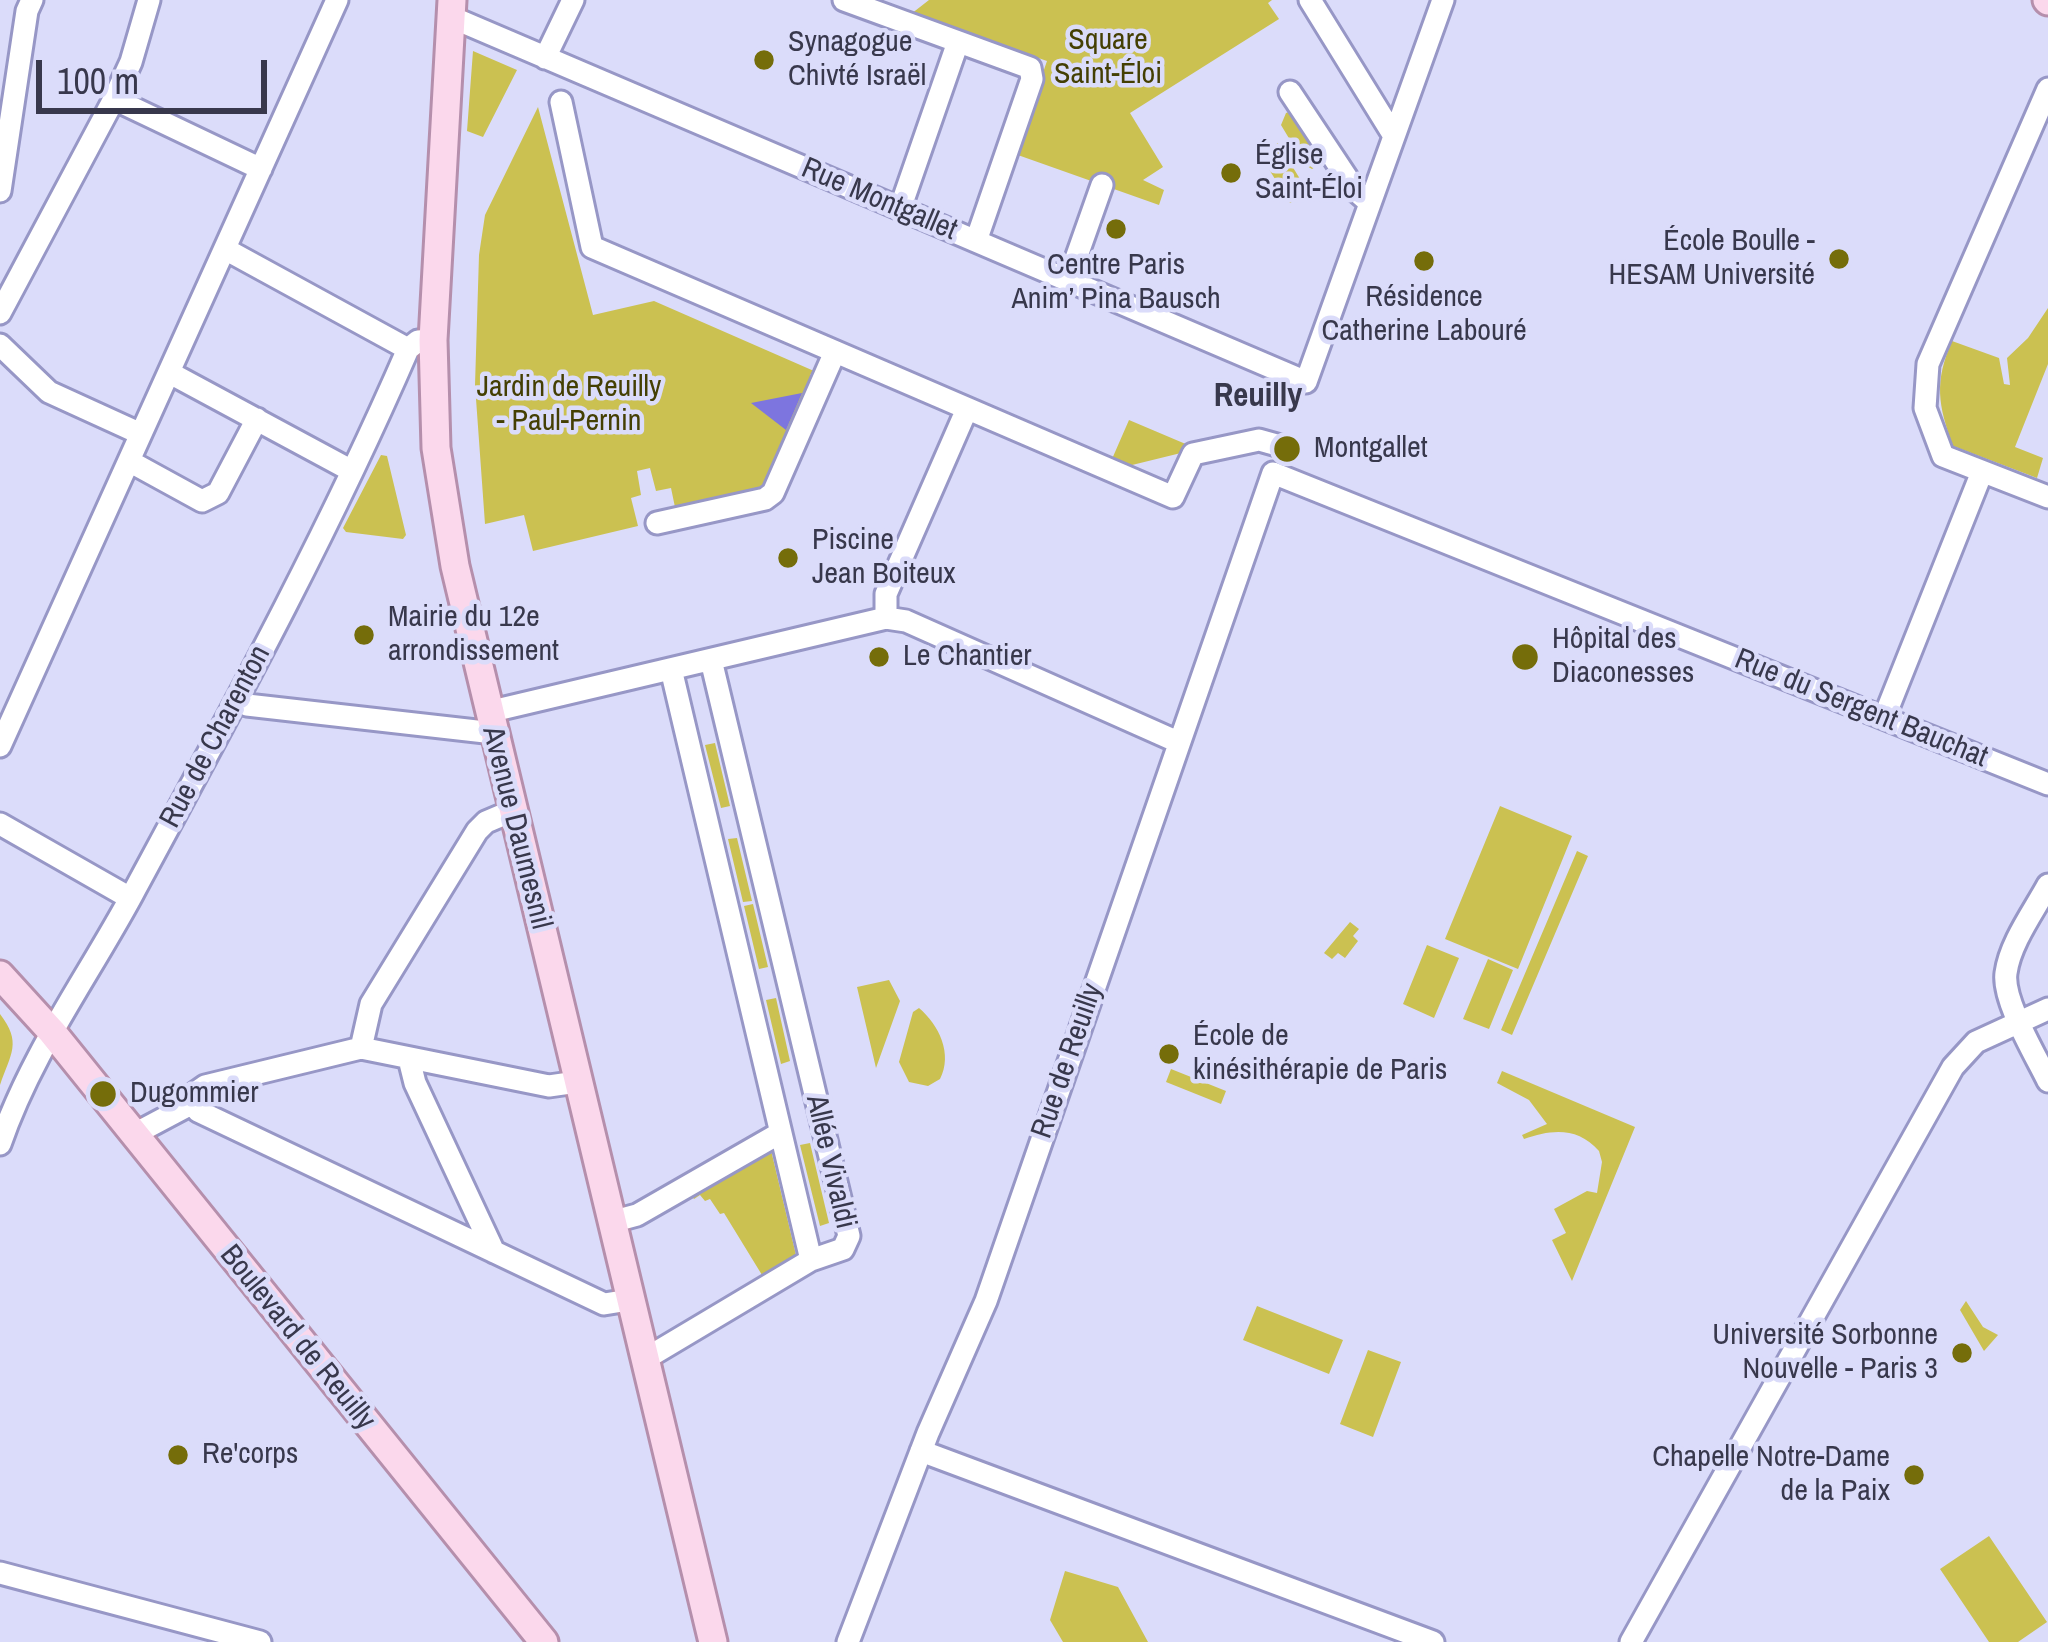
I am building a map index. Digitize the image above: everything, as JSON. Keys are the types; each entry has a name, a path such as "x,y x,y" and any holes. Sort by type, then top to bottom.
{"main road":[{"name":"Avenue Daumesnil","path":"452,8 420,345 436,448 455,566 491,722 713,1642"},
{"name":"Boulevard de Reuilly","path":"0,975 52,1032 544,1642"}],"street":[{"path":"0,191 32,0"},
{"path":"0,314 114,99 131,62 148,0"},
{"path":"0,746 338,0"},
{"path":"545,58 573,0"},
{"path":"844,0 1030,68 1030,84 976,241"},
{"path":"1310,0 1394,136"},
{"path":"1290,92 1355,190 1370,203 1444,0"},
{"name":"Rue Montgallet","path":"452,8 545,58 1306,382 1370,203"},
{"path":"900,209 958,42"},
{"path":"2048,88 1928,364 1924,408 1943,456 2048,497"},
{"path":"114,99 261,170"},
{"path":"560,102 592,247 1173,497 1193,454 1258,440 1284,447"},
{"path":"1068,281 1102,185"},
{"path":"225,249 420,345"},
{"path":"0,345 49,392 141,434"},
{"name":"Rue de Charenton","path":"2,1130 34,1061 130,898 237,699 420,345"},
{"path":"657,523 765,499 773,493 835,352"},
{"path":"170,373 352,472"},
{"path":"886,618 886,594 968,409"},
{"path":"128,461 202,501 212,499 257,419"},
{"path":"1883,718 1982,472"},
{"name":"Rue du Sergent Bauchat","path":"1273,473 2048,784"},
{"name":"Rue de Reuilly","path":"848,1642 921,1450 986,1301 1273,473"},
{"path":"237,699 247,705 491,722 670,669 886,618 906,621 1178,742"},
{"name":"Allée Vivaldi","path":"670,669 812,1260 843,1249 849,1236 711,660"},
{"path":"361,1048 371,1004 477,831 512,811"},
{"path":"0,824 130,898"},
{"path":"2048,885 2005,977 2048,1082"},
{"path":"1631,1642 1965,1049 2048,1010"},
{"path":"144,1129 193,1100 205,1086 361,1048 549,1086 577,1082"},
{"path":"409,1059 415,1083 494,1252"},
{"path":"193,1100 198,1112 604,1304 629,1300"},
{"path":"611,1222 637,1215 780,1133"},
{"path":"645,1359 812,1260"},
{"path":"921,1450 1433,1642"},
{"path":"0,1573 260,1642"}],"green space":[{"name":"Square Saint-Éloi","path":"929,0 1272,0 1268,3 1279,19 1130,113 1163,167 1143,180 1164,190 1159,205 1015,154 1047,61 911,14"},
{"path":"473,51 517,70 483,137 467,131"},
{"name":"Jardin de Reuilly - Paul-Pernin","path":"538,107 593,315 654,301 814,371 767,492 676,512 671,488 656,491 650,468 637,471 641,495 631,498 638,526 533,551 524,515 485,524 475,385 479,255 485,215"},
{"path":"1294,110 1326,160 1312,169 1281,125 1286,113"},
{"path":"1278,143 1308,192 1290,203 1260,155"},
{"path":"2048,308 2048,364 2015,447 2043,458 2037,478 1953,446 1941,406 1940,381 1952,341 1999,358 2004,384 2010,385 2007,358"},
{"path":"1129,420 1188,445 1185,452 1128,466 1112,459"},
{"path":"381,455 387,456 406,535 403,539 343,528"},
{"path":"715,743 730,806 721,808 705,745"},
{"path":"1500,806 1572,836 1518,969 1445,939"},
{"path":"737,838 752,901 743,902 728,839"},
{"path":"1577,851 1588,856 1512,1035 1501,1030"},
{"path":"753,904 768,967 759,969 744,906"},
{"path":"1350,922 1359,929 1353,936 1358,941 1345,958 1338,953 1332,959 1324,953"},
{"path":"1427,945 1459,958 1434,1018 1403,1004"},
{"path":"1488,959 1513,970 1489,1029 1463,1019"},
{"path":"889,980 900,1001 876,1068 857,987"},
{"path":"776,998 790,1061 781,1064 766,1000"},
{"path":"919,1008 938,1031 944,1050 940,1079 928,1086 909,1082 899,1062 913,1012"},
{"path":"0,1014 13,1041 0,1085"},
{"path":"1171,1069 1226,1091 1221,1104 1166,1082"},
{"path":"1502,1071 1635,1127 1572,1281 1552,1240 1566,1233 1554,1209 1587,1191 1597,1193 1599,1151 1564,1132 1524,1139 1522,1135 1547,1124 1529,1100 1497,1083"},
{"path":"810,1143 829,1223 820,1226 800,1145"},
{"path":"770,1146 796,1255 762,1275 724,1213 710,1199 705,1201 700,1195 694,1199 690,1194"},
{"path":"1966,1301 1983,1327 1998,1335 1984,1351 1960,1310"},
{"path":"1257,1306 1343,1340 1329,1374 1243,1340"},
{"path":"1368,1350 1401,1362 1373,1437 1340,1424"},
{"path":"1989,1536 2047,1622 2018,1642 1989,1642 1940,1569"},
{"path":"1065,1571 1118,1587 1148,1642 1063,1642 1050,1620"}],"shaded area":[{"path":"802,393 786,430 751,403"}],"place":[{"name":"Synagogue Chivté Israël","path":"764,60"},
{"name":"Église Saint-Éloi","path":"1231,173"},
{"name":"Centre Paris Anim’ Pina Bausch","path":"1116,229"},
{"name":"École Boulle - HESAM Université","path":"1839,259"},
{"name":"Résidence Catherine Labouré","path":"1424,261"},
{"name":"Montgallet","path":"1287,449"},
{"name":"Piscine Jean Boiteux","path":"788,558"},
{"name":"Mairie du 12e arrondissement","path":"364,635"},
{"name":"Le Chantier","path":"879,657"},
{"name":"Hôpital des Diaconesses","path":"1525,657"},
{"name":"École de kinésithérapie de Paris","path":"1169,1054"},
{"name":"Dugommier","path":"103,1094"},
{"name":"Université Sorbonne Nouvelle - Paris 3","path":"1962,1353"},
{"name":"Re'corps","path":"178,1455"},
{"name":"Chapelle Notre-Dame de la Paix","path":"1914,1475"}],"district":[{"name":"Reuilly","path":"1258,397"}]}
